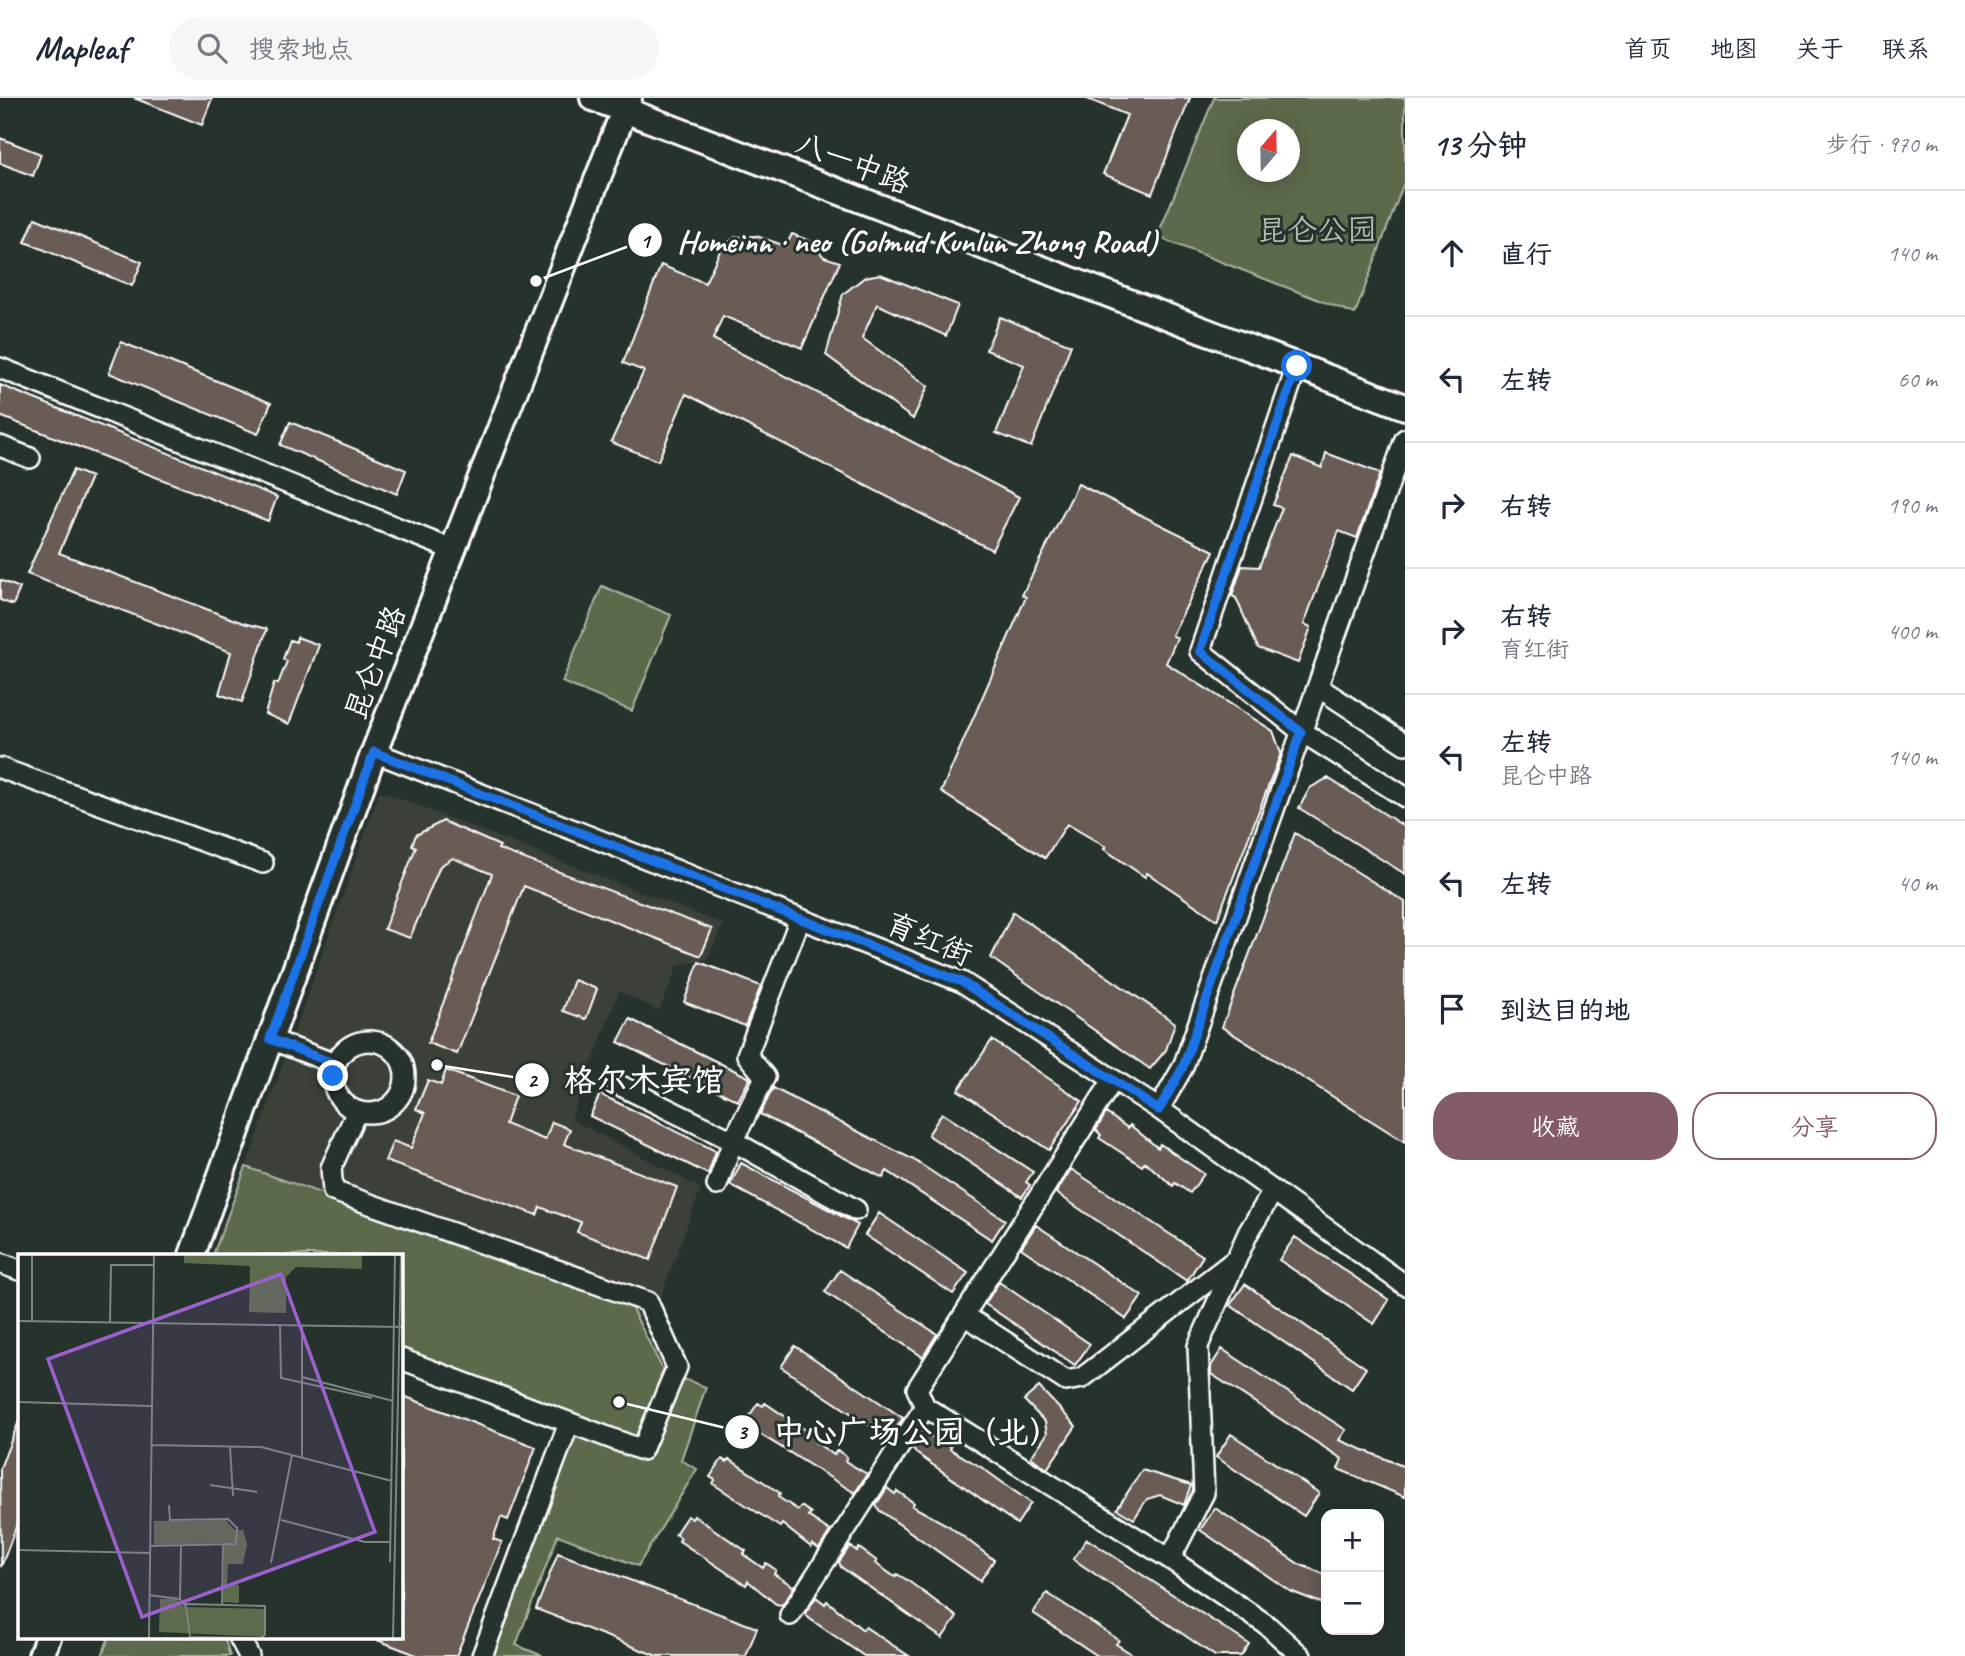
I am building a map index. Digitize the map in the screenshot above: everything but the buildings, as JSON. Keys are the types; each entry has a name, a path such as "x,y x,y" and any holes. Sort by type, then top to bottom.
{"main road":[{"name":"八一中路","path":"593,98 626,104 1405,407"},
{"name":"昆仑中路","path":"192,1254 374,752 626,104"},
{"path":"41,1656 48,1638"}],"street":[{"path":"1297,366 1200,651 1301,732 1405,797"},
{"path":"0,368 453,550"},
{"path":"1159,1110 1183,1067 1405,439"},
{"path":"0,446 30,458"},
{"path":"1318,687 1405,744"},
{"name":"育红街","path":"374,752 962,982 1159,1110 1272,1193 1405,1285"},
{"path":"0,768 263,863"},
{"path":"717,1185 733,1141 765,1077 747,1055 800,919"},
{"path":"270,1039 335,1064"},
{"path":"371,1041 393,1050 401,1059 405,1084 393,1105 369,1113 357,1111 347,1105 334,1087 335,1064 349,1047 371,1041"},
{"path":"1113,1080 917,1389 925,1407 1170,1559 1267,1625 1301,1656"},
{"path":"617,1084 733,1141 856,1210"},
{"path":"357,1111 331,1168 333,1191 648,1302 677,1367 642,1450 402,1359"},
{"path":"1170,1559 1204,1493 1198,1346 1236,1259 1272,1193"},
{"path":"964,1315 1066,1381 1082,1378 1236,1259"},
{"path":"0,1263 18,1270"},
{"path":"790,1615 925,1407"},
{"path":"482,1656 569,1423"},
{"path":"240,1638 249,1656"}],"shaded area":[{"path":"380,791 723,924 707,960 678,966 659,1011 619,991 571,1119 701,1188 650,1326 639,1322 628,1301 246,1167"}],"green space":[{"name":"昆仑公园","path":"1214,98 1405,98 1405,180 1355,314 1157,237"},
{"path":"602,586 671,615 632,711 562,682"},
{"path":"246,1167 628,1301 664,1372 706,1387 681,1460 697,1469 638,1566 558,1535 516,1645 543,1656 489,1656 578,1417 402,1353 402,1254 213,1254"},
{"path":"109,1638 224,1638 230,1656 102,1656"}],"place":[{"name":"Homeinn · neo (Golmud Kunlun Zhong Road)","path":"536,281"},
{"name":"格尔木宾馆","path":"437,1065"},
{"name":"中心广场公园（北）","path":"619,1402"}],"route":[{"path":"333,1076 335,1064 270,1039 374,752 962,982 1159,1110 1183,1067 1301,732 1200,651 1297,366"}]}
